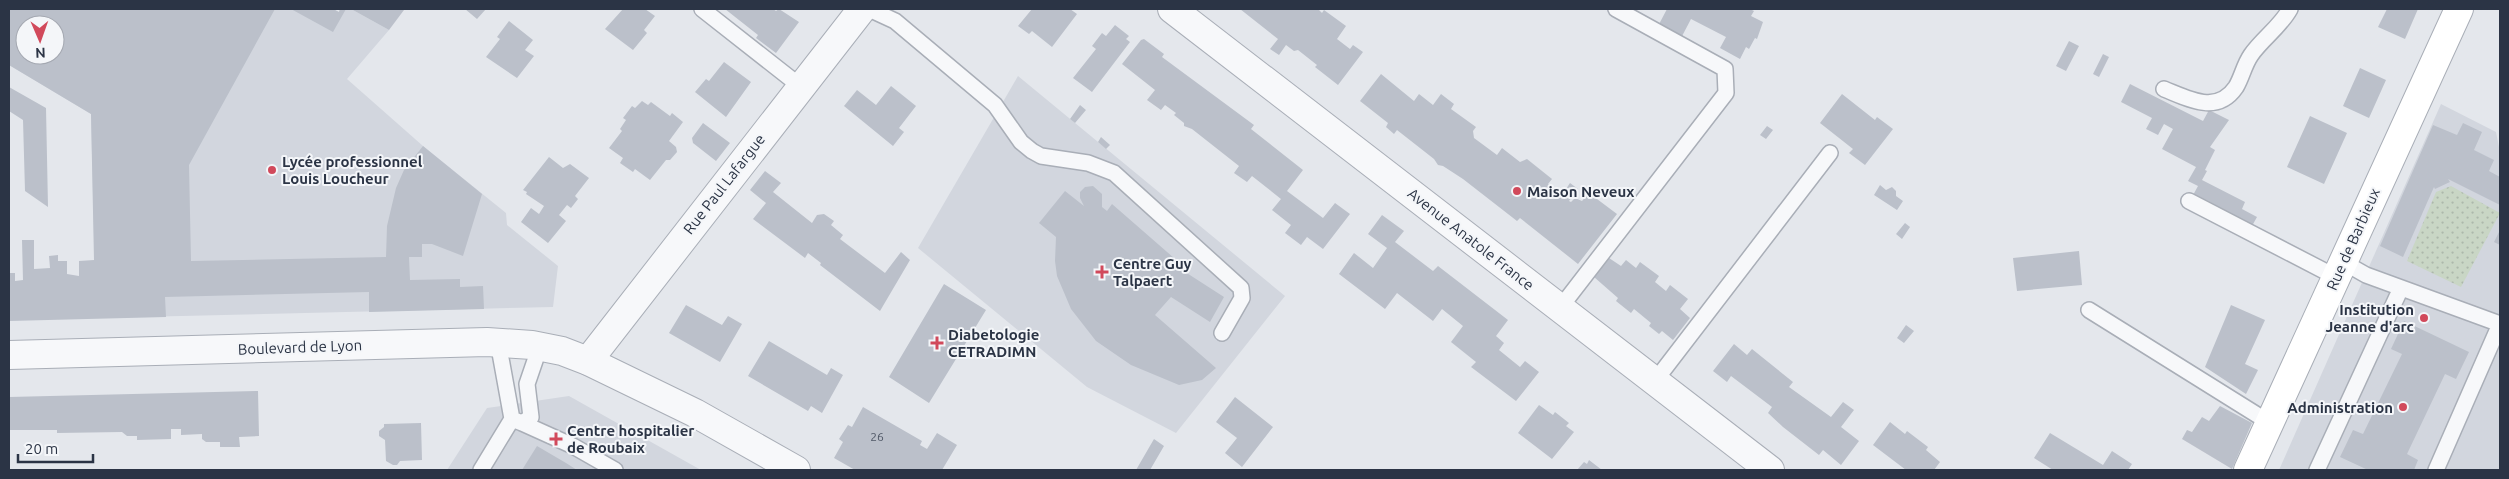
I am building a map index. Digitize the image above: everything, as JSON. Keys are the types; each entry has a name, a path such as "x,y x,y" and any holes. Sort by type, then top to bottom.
{"main road":[{"name":"Rue de Barbieux","path":"2248,470 2459,9"}],"street":[{"name":"Rue Paul Lafargue","path":"588,361 800,86 862,9"},
{"name":"Avenue Anatole France","path":"1172,9 1770,470"},
{"name":"Boulevard de Lyon","path":"9,355 498,342 540,346 588,361 629,382"},
{"path":"629,382 695,413 788,468"},
{"path":"629,382 687,428 757,470"}],"lane":[{"path":"702,9 800,86"},
{"path":"869,9 894,21 994,105 1021,142 1032,151 1041,156 1088,163 1114,174 1241,288 1242,298 1222,333"},
{"path":"1560,308 1726,93 1725,69 1616,9"},
{"path":"2164,89 2197,103 2214,103 2226,99 2236,86 2250,56 2286,17 2290,9"},
{"path":"1655,381 1830,153"},
{"path":"2189,201 2339,270 2366,275 2500,324 2436,470"},
{"path":"2317,470 2401,288"},
{"path":"2088,310 2270,423"},
{"path":"498,342 517,421"},
{"path":"481,470 517,421 531,417 527,384 540,346"},
{"path":"517,421 573,446 615,470"}],"shaded area":[{"name":"Lycée professionnel Louis Loucheur","path":"9,9 333,9 339,12 340,9 351,9 389,30 347,79 423,146 506,213 507,225 558,266 553,307 96,318 91,114 9,65"},
{"name":"Centre Guy Talpaert","path":"1018,76 1285,296 1176,433 1087,387 918,248"},
{"name":"Institution Jeanne d'arc","path":"2441,104 2496,132 2500,152 2500,470 2279,470"},
{"name":"Centre hospitalier de Roubaix","path":"569,396 701,470 447,470 487,408"}],"green space":[{"path":"2451,186 2500,213 2461,287 2407,261 2436,192"}],"building":[{"path":"9,9 275,9 189,165 191,261 386,257 387,226 396,188 404,170 423,146 482,194 463,256 432,244 422,244 422,257 409,257 410,280 460,279 460,287 483,286 484,309 369,312 369,292 165,297 166,317 9,321 9,273 15,273 15,281 23,280 22,240 34,240 34,269 50,268 49,256 58,255 58,261 67,261 67,274 79,276 79,261 94,260 91,114 9,65"},
{"path":"291,9 333,9 339,12 340,9 346,9 333,32"},
{"path":"351,9 402,9 404,10 389,30"},
{"path":"465,9 486,9 477,19"},
{"path":"623,9 645,9 655,16 644,30 647,33 633,50 605,29"},
{"path":"725,9 773,9 776,11 779,9 799,22 776,53 756,38 758,35"},
{"path":"1032,9 1070,9 1077,14 1052,47 1032,31 1029,34 1018,26"},
{"path":"1240,9 1318,9 1322,13 1324,10 1346,26 1337,39 1350,49 1353,45 1363,52 1338,85 1315,67 1317,65 1298,50 1294,51 1286,45 1279,55 1270,49 1278,39"},
{"path":"1667,9 1750,9 1754,11 1751,16 1763,22 1757,39 1755,38 1749,49 1746,47 1740,59 1720,48 1726,37 1691,19 1680,40 1657,28"},
{"path":"2387,9 2418,9 2405,39 2378,27"},
{"path":"509,21 533,40 525,50 534,56 517,78 486,57 500,39 497,37"},
{"path":"1115,25 1129,36 1126,39 1130,42 1092,92 1073,78 1096,49 1092,46 1102,33 1106,36"},
{"path":"1144,39 1164,54 1162,57 1254,125 1251,129 1303,170 1287,191 1323,218 1335,203 1350,214 1323,249 1307,237 1301,245 1285,233 1291,225 1272,210 1281,199 1252,176 1247,182 1234,173 1239,166 1192,129 1184,126 1184,123 1174,115 1176,113 1165,105 1161,110 1147,100 1155,90 1122,64 1141,40"},
{"path":"2069,41 2079,46 2066,71 2056,66"},
{"path":"2103,54 2109,57 2099,77 2093,74"},
{"path":"724,62 751,82 726,117 695,92 706,79 709,81"},
{"path":"2360,68 2386,80 2369,118 2343,106"},
{"path":"1381,74 1414,101 1419,94 1433,105 1441,94 1454,104 1451,109 1476,127 1473,131 1474,138 1497,155 1502,148 1520,162 1527,159 1552,179 1548,184 1562,195 1570,183 1578,189 1569,201 1571,202 1575,198 1582,201 1589,193 1617,214 1578,264 1520,218 1517,221 1463,179 1443,166 1438,165 1434,159 1397,130 1394,134 1386,127 1388,123 1360,101"},
{"path":"2130,84 2203,121 2209,110 2229,120 2210,147 2215,150 2202,180 2245,202 2242,209 2257,217 2252,226 2192,197 2198,186 2188,181 2196,167 2162,149 2173,129 2164,124 2158,135 2146,129 2152,118 2121,102"},
{"path":"891,86 916,106 899,128 904,132 893,146 844,106 857,90 876,105"},
{"path":"9,87 46,108 48,207 25,191 23,120 9,111"},
{"path":"1842,94 1875,120 1877,117 1893,129 1865,165 1849,153 1853,149 1820,123"},
{"path":"642,101 648,105 651,102 670,116 672,113 683,122 669,141 676,147 677,152 670,160 666,160 650,180 635,169 633,172 620,163 623,158 609,148 622,131 620,129 626,120 623,118 632,106 635,108"},
{"path":"1080,105 1086,110 1075,123 1070,119"},
{"path":"2310,116 2347,133 2324,184 2287,167"},
{"path":"703,123 730,143 716,161 693,143 692,138"},
{"path":"2463,123 2482,132 2474,150 2494,160 2489,171 2500,177 2500,205 2448,179 2450,182 2435,189 2434,187 2403,257 2380,246 2433,125 2457,135"},
{"path":"1767,126 1773,130 1766,139 1760,135"},
{"path":"1101,137 1110,145 1106,149 1098,142"},
{"path":"549,157 563,168 570,164 589,178 575,196 578,199 571,208 567,205 559,215 566,221 548,243 521,222 531,208 539,214 544,206 523,190"},
{"path":"765,171 781,183 773,192 812,223 817,215 824,214 834,221 831,225 843,235 840,239 885,273 901,252 910,260 880,311 820,265 821,263 808,253 805,258 753,219 766,203 750,190"},
{"path":"1880,185 1886,190 1892,187 1896,191 1896,196 1903,201 1897,210 1874,195"},
{"path":"1093,186 1102,194 1102,207 1107,211 1112,204 1182,265 1179,268 1224,297 1210,322 1171,297 1155,315 1216,368 1202,380 1179,385 1131,365 1096,341 1071,309 1057,276 1055,261 1056,237 1039,223 1065,191 1084,206 1080,198 1080,192 1085,187"},
{"path":"1382,215 1404,231 1395,242 1433,271 1438,266 1508,320 1496,336 1504,343 1499,350 1520,367 1525,361 1539,372 1516,401 1471,367 1476,362 1451,342 1463,326 1442,309 1433,321 1397,293 1385,309 1339,274 1354,253 1373,268 1387,248 1368,234"},
{"path":"1905,223 1910,227 1902,239 1896,234"},
{"path":"2500,230 2500,245 2494,242"},
{"path":"2079,251 2082,285 2017,291 2013,258"},
{"path":"1609,258 1621,266 1626,260 1636,268 1640,262 1659,276 1655,282 1666,291 1670,285 1688,299 1680,309 1690,318 1673,340 1662,331 1659,334 1649,326 1651,323 1634,309 1631,313 1616,301 1618,298 1594,277"},
{"name":"Diabetologie CETRADIMN","path":"944,284 986,310 929,403 889,377"},
{"path":"686,305 722,325 728,316 742,324 720,362 669,333"},
{"path":"2231,305 2265,320 2245,364 2258,370 2246,394 2205,367"},
{"name":"Administration","path":"2404,321 2469,352 2456,379 2445,374 2407,454 2418,460 2414,470 2368,470 2340,457 2353,430 2363,434 2402,354 2391,349"},
{"path":"1906,325 1914,331 1904,343 1897,338"},
{"path":"769,341 827,375 831,368 843,375 822,413 811,406 808,411 748,376"},
{"path":"1734,344 1747,355 1752,349 1793,382 1789,387 1831,417 1843,402 1854,410 1841,427 1859,441 1841,465 1823,450 1819,455 1783,427 1768,413 1772,407 1731,376 1727,382 1713,371"},
{"path":"258,391 259,436 239,437 240,447 220,447 220,442 206,442 202,439 202,434 181,435 181,429 171,429 171,439 137,440 137,436 127,436 122,432 57,433 57,430 9,430 9,397"},
{"path":"1235,397 1273,427 1242,467 1225,453 1237,438 1216,422"},
{"path":"1539,405 1553,415 1555,412 1569,423 1566,426 1574,432 1552,459 1518,433"},
{"path":"2220,406 2252,423 2232,469 2182,439 2187,430 2192,432 2202,417 2209,421"},
{"path":"863,407 922,441 920,445 927,449 937,433 957,445 942,470 855,470 834,458 843,442 839,439 848,425 852,427"},
{"path":"1890,422 1905,434 1907,431 1928,447 1926,450 1940,462 1934,470 1906,470 1873,445"},
{"path":"421,423 422,460 400,461 397,465 386,461 385,440 379,436 379,431 384,427 384,424"},
{"path":"2050,433 2103,465 2112,451 2132,464 2128,470 2053,470 2034,458"},
{"path":"1154,439 1164,446 1150,470 1136,470"},
{"path":"537,446 566,463 577,470 522,470"},
{"path":"1589,460 1602,470 1577,470 1584,462 1587,464"}],"place":[{"name":"Lycée professionnel Louis Loucheur","path":"272,170"},
{"name":"Maison Neveux","path":"1517,191"},
{"name":"Centre Guy Talpaert","path":"1102,272"},
{"name":"Institution Jeanne d'arc","path":"2424,318"},
{"name":"Diabetologie CETRADIMN","path":"937,343"},
{"name":"Administration","path":"2403,407"},
{"name":"Centre hospitalier de Roubaix","path":"556,439"}]}
